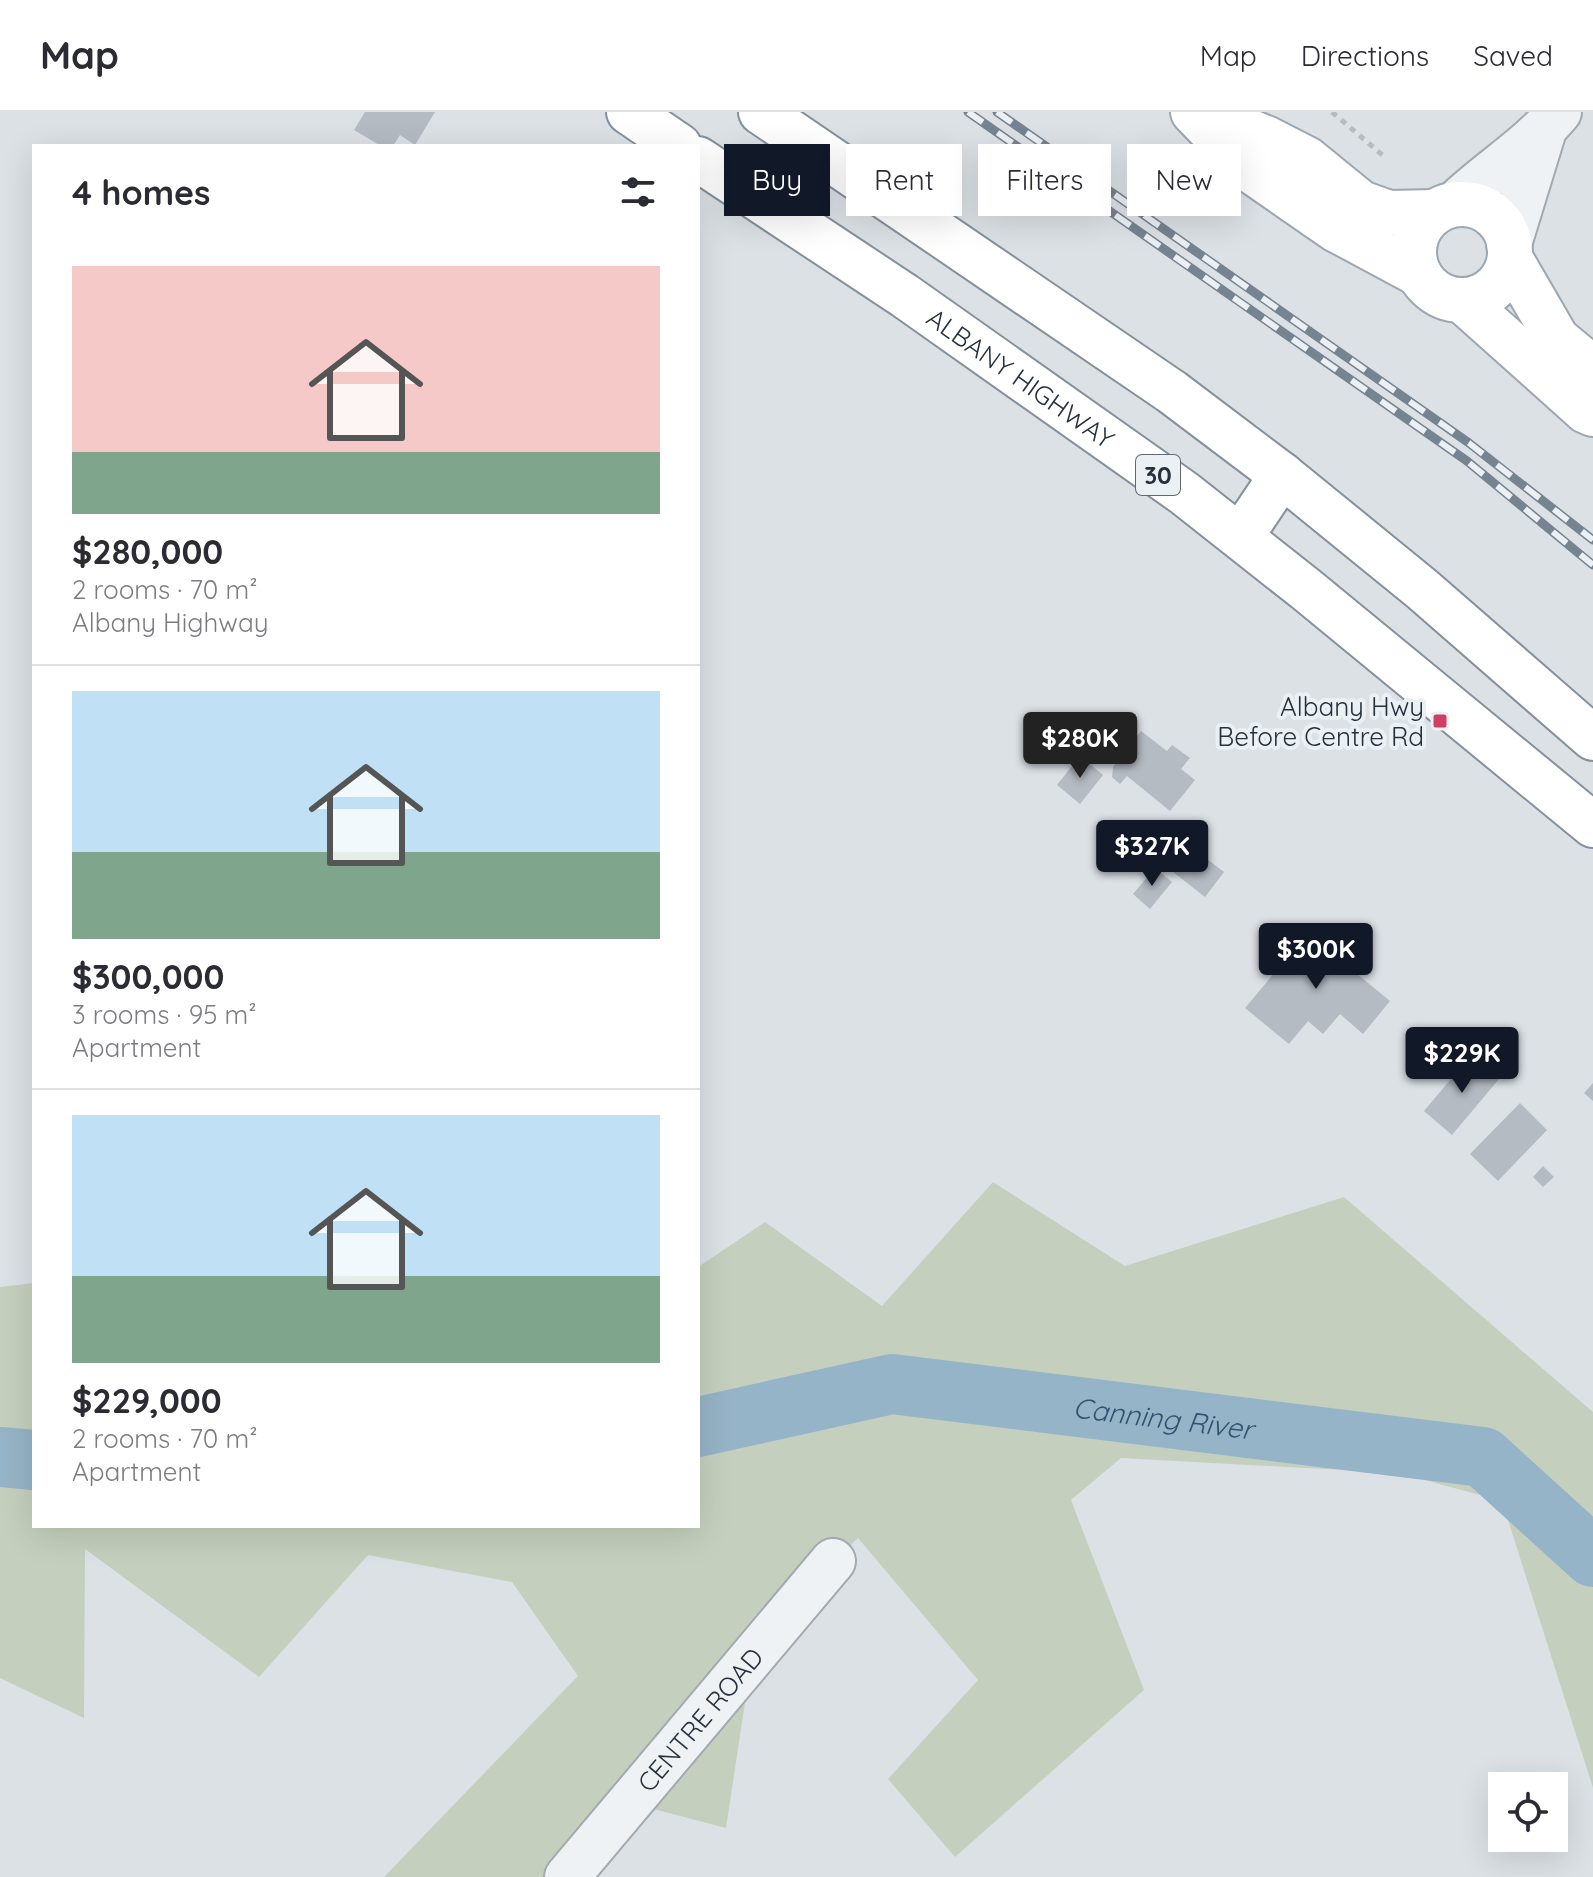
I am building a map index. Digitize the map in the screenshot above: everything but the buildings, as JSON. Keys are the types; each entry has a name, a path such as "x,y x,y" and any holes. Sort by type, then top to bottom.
{"main road":[{"path":"629,112 676,144"},
{"path":"761,112 1172,392 1282,475 1422,589 1593,738"},
{"path":"1193,112 1247,168 1335,229 1419,274 1437,294 1463,301 1489,293 1507,271 1510,251"},
{"path":"1202,112 1307,159 1361,203 1389,213 1470,205 1484,209 1505,230 1510,251 1557,339 1593,369"},
{"name":"ALBANY HIGHWAY","path":"700,160 999,361 1241,536 1593,825"},
{"path":"1419,274 1414,261 1414,247 1425,222 1445,208"},
{"path":"1463,301 1593,414"},
{"path":"1241,536 1282,475"}],"street":[{"path":"1445,208 1495,171 1552,121"},
{"path":"1510,251 1552,121"},
{"name":"CENTRE ROAD","path":"567,1877 833,1561"}],"path":[{"path":"1332,112 1386,158"}],"green space":[{"path":"993,1182 1125,1266 1344,1197 1593,1412 1593,1788 1502,1501 1399,1473 1121,1458 1071,1500 1144,1690 955,1857 888,1779 978,1680 858,1538 755,1636 726,1828 623,1801 596,1877 384,1877 578,1676 512,1582 368,1555 259,1677 85,1549 84,1718 0,1678 0,1287 32,1283 32,1528 700,1528 700,1266 765,1222 882,1306"}],"waterway":[{"name":"Canning River","path":"700,1427 892,1384 1483,1457 1593,1557"},
{"name":"Canning River","path":"0,1457 32,1460"}],"railway":[{"path":"968,112 1467,461 1593,565"},
{"path":"997,112 1469,443 1593,540"}],"place":[{"name":"Albany Hwy Before Centre Rd","path":"1440,721"}]}
